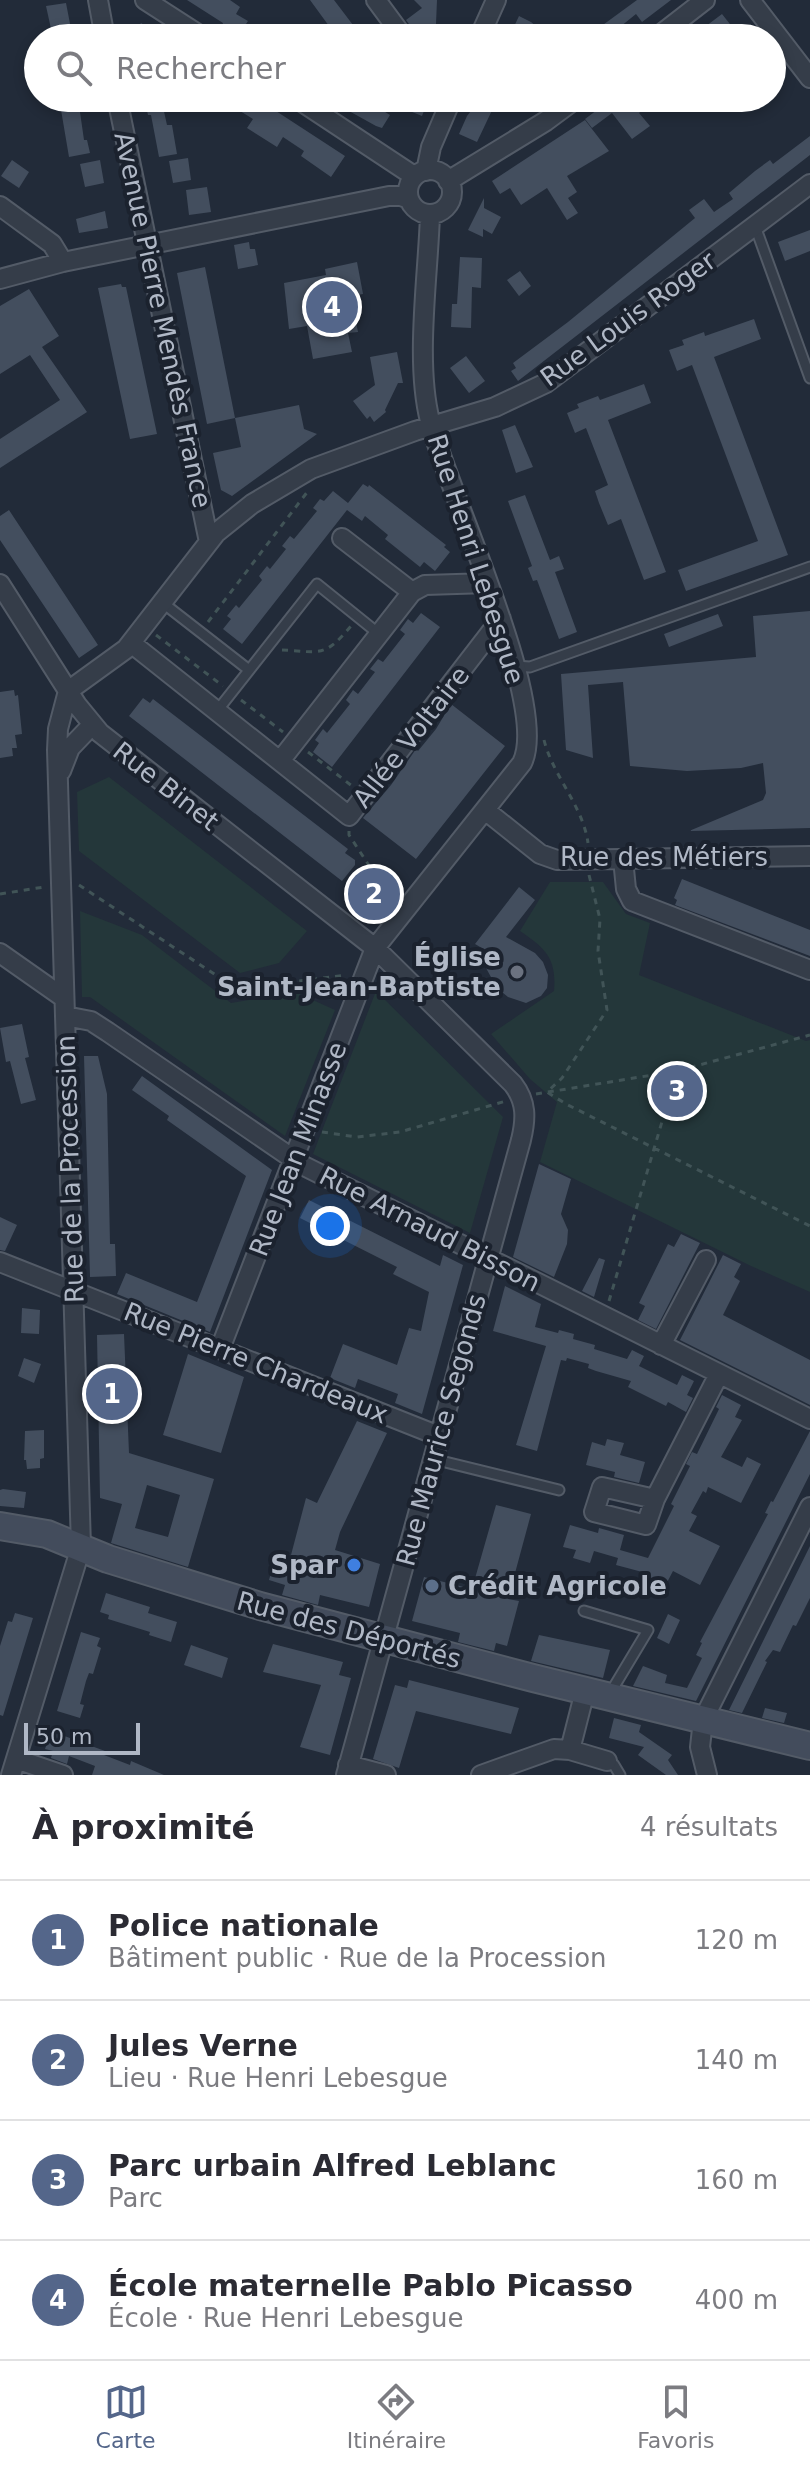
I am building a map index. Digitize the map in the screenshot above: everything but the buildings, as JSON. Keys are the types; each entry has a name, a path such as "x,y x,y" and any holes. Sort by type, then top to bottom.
{"street":[{"path":"98,0 102,24"},
{"path":"145,0 182,24"},
{"path":"376,0 394,24"},
{"path":"485,24 496,0"},
{"path":"674,24 705,0"},
{"path":"750,0 768,24"},
{"path":"786,47 810,78"},
{"name":"Avenue Pierre Mendès France","path":"120,112 209,542"},
{"path":"319,112 420,174 439,172 452,191 449,203 442,211 430,215 418,211 409,199 408,187 420,174 446,112"},
{"path":"448,181 558,112"},
{"name":"Rue Louis Roger","path":"68,691 112,662 145,626 223,526 266,494 329,462 495,407 546,383 810,184"},
{"path":"0,279 63,262 389,196 409,199"},
{"path":"0,206 52,244 63,262"},
{"name":"Rue Henri Lebesgue","path":"375,948 522,763 528,748 528,728 501,619 431,426 423,368 430,215"},
{"path":"342,538 412,592"},
{"path":"280,761 412,592 431,584 488,583"},
{"name":"Rue Binet","path":"0,584 92,725 115,747 375,948"},
{"name":"Allée Voltaire","path":"349,816 501,619"},
{"path":"131,643 349,816"},
{"name":"Rue de la Procession","path":"13,1767 81,1547 58,729 68,691"},
{"name":"Rue de la Procession","path":"59,791 66,756 92,725"},
{"name":"Rue des Métiers","path":"485,810 546,857 588,860 810,856"},
{"path":"623,859 626,889 632,901 810,970"},
{"path":"375,948 505,1075 521,1097"},
{"name":"Rue Jean Minasse","path":"220,1349 375,948"},
{"name":"Rue Arnaud Bisson","path":"0,953 65,1007 108,1032 293,1160 810,1419"},
{"name":"Rue Maurice Segonds","path":"347,1770 524,1129 525,1113 521,1097"},
{"path":"661,1345 706,1260"},
{"name":"Rue Pierre Chardeaux","path":"0,1262 439,1436"},
{"path":"655,1499 719,1374"},
{"path":"707,1775 699,1739 703,1720 810,1507"},
{"name":"Rue des Déportés","path":"0,1526 47,1534 108,1559 238,1600 383,1640 810,1746"},
{"path":"570,1750 585,1691"},
{"path":"481,1775 545,1752 570,1750 607,1761"},
{"path":"13,1767 63,1775"},
{"path":"347,1770 386,1775"}],"lane":[{"path":"755,226 810,378"},
{"path":"515,666 530,667 810,567"},
{"path":"217,711 317,584 379,634"},
{"path":"163,603 249,670"},
{"path":"433,1459 559,1490"},
{"path":"584,1611 648,1630 611,1697"},
{"path":"607,1761 614,1765 620,1775"}],"path":[{"path":"200,632 329,462"},
{"path":"265,650 321,652 332,649 359,617"},
{"path":"145,626 365,796"},
{"path":"542,728 548,754 583,824 587,839 589,880 600,919 598,951 607,1010 562,1078 547,1092"},
{"path":"349,816 349,835 402,915"},
{"path":"0,894 61,883 80,885 237,989 365,975"},
{"path":"305,1130 357,1137 400,1132 521,1097 677,1071 810,1035"},
{"path":"604,1316 677,1071"},
{"path":"547,1092 810,1226"}],"shaded area":[{"path":"109,777 307,931 279,963 240,973 79,851 77,792"},
{"path":"550,882 603,882 626,914 650,923 639,975 810,1040 810,1292 540,1162 557,1102 530,1079 491,1034 554,991 553,970 548,955 520,931"},
{"path":"80,911 142,935 231,1003 295,992 335,1010 285,1136 90,997 82,997"},
{"path":"376,991 503,1117 470,1233 313,1154"}],"place":[{"name":"École maternelle Pablo Picasso","path":"332,307"},
{"name":"Jules Verne","path":"374,894"},
{"name":"Église Saint-Jean-Baptiste","path":"517,972"},
{"name":"Parc urbain Alfred Leblanc","path":"677,1091"},
{"name":"Police nationale","path":"112,1394"},
{"name":"Spar","path":"354,1565"},
{"name":"Crédit Agricole","path":"432,1586"}]}
